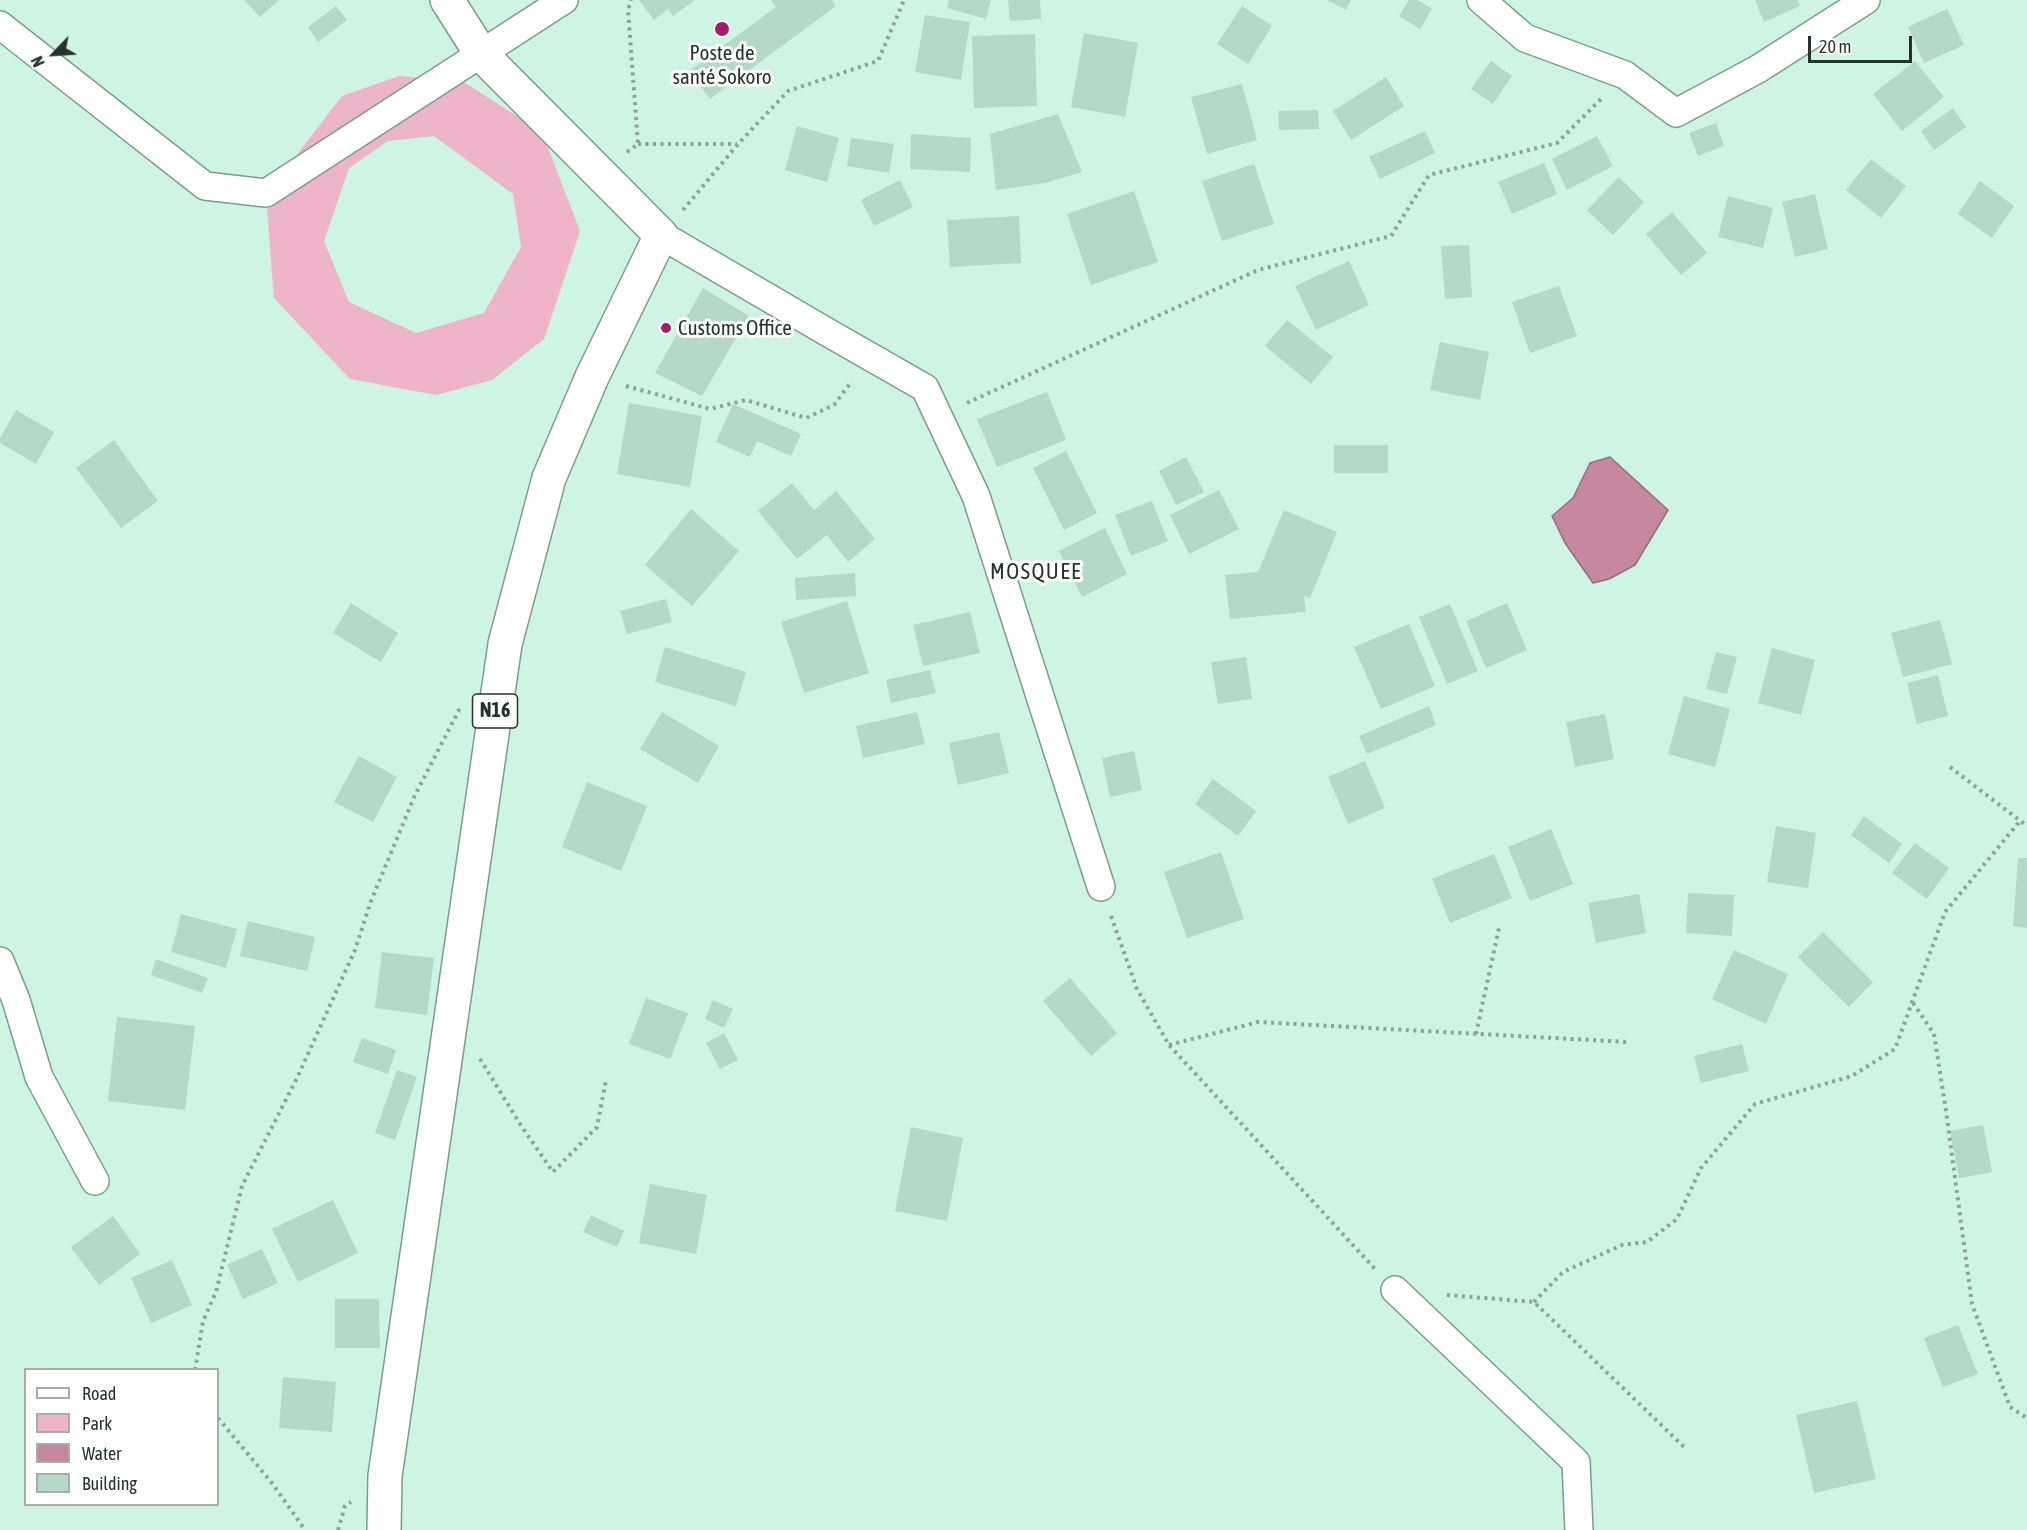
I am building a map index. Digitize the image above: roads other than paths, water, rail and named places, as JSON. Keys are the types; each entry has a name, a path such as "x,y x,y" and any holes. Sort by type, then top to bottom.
{"main road":[{"path":"447,0 482,55 661,235"},
{"name":"N16","path":"384,1530 385,1476 505,644 549,478 592,377 661,235"}],"street":[{"path":"0,25 205,186 266,193 564,0"},
{"path":"1481,0 1525,38 1625,75 1676,113 1758,69 1866,0"},
{"path":"661,235 925,388 976,496 1101,887"},
{"path":"0,961 16,1000 39,1077 95,1181"},
{"path":"1395,1290 1576,1462 1579,1530"}],"water":[{"path":"1610,457 1668,510 1635,565 1609,579 1593,583 1565,543 1552,516 1573,498 1590,463"}],"place":[{"name":"Poste de santé Sokoro","path":"722,29"},
{"name":"Customs Office","path":"666,328"}],"district":[{"name":"MOSQUEE","path":"1036,572"}]}
